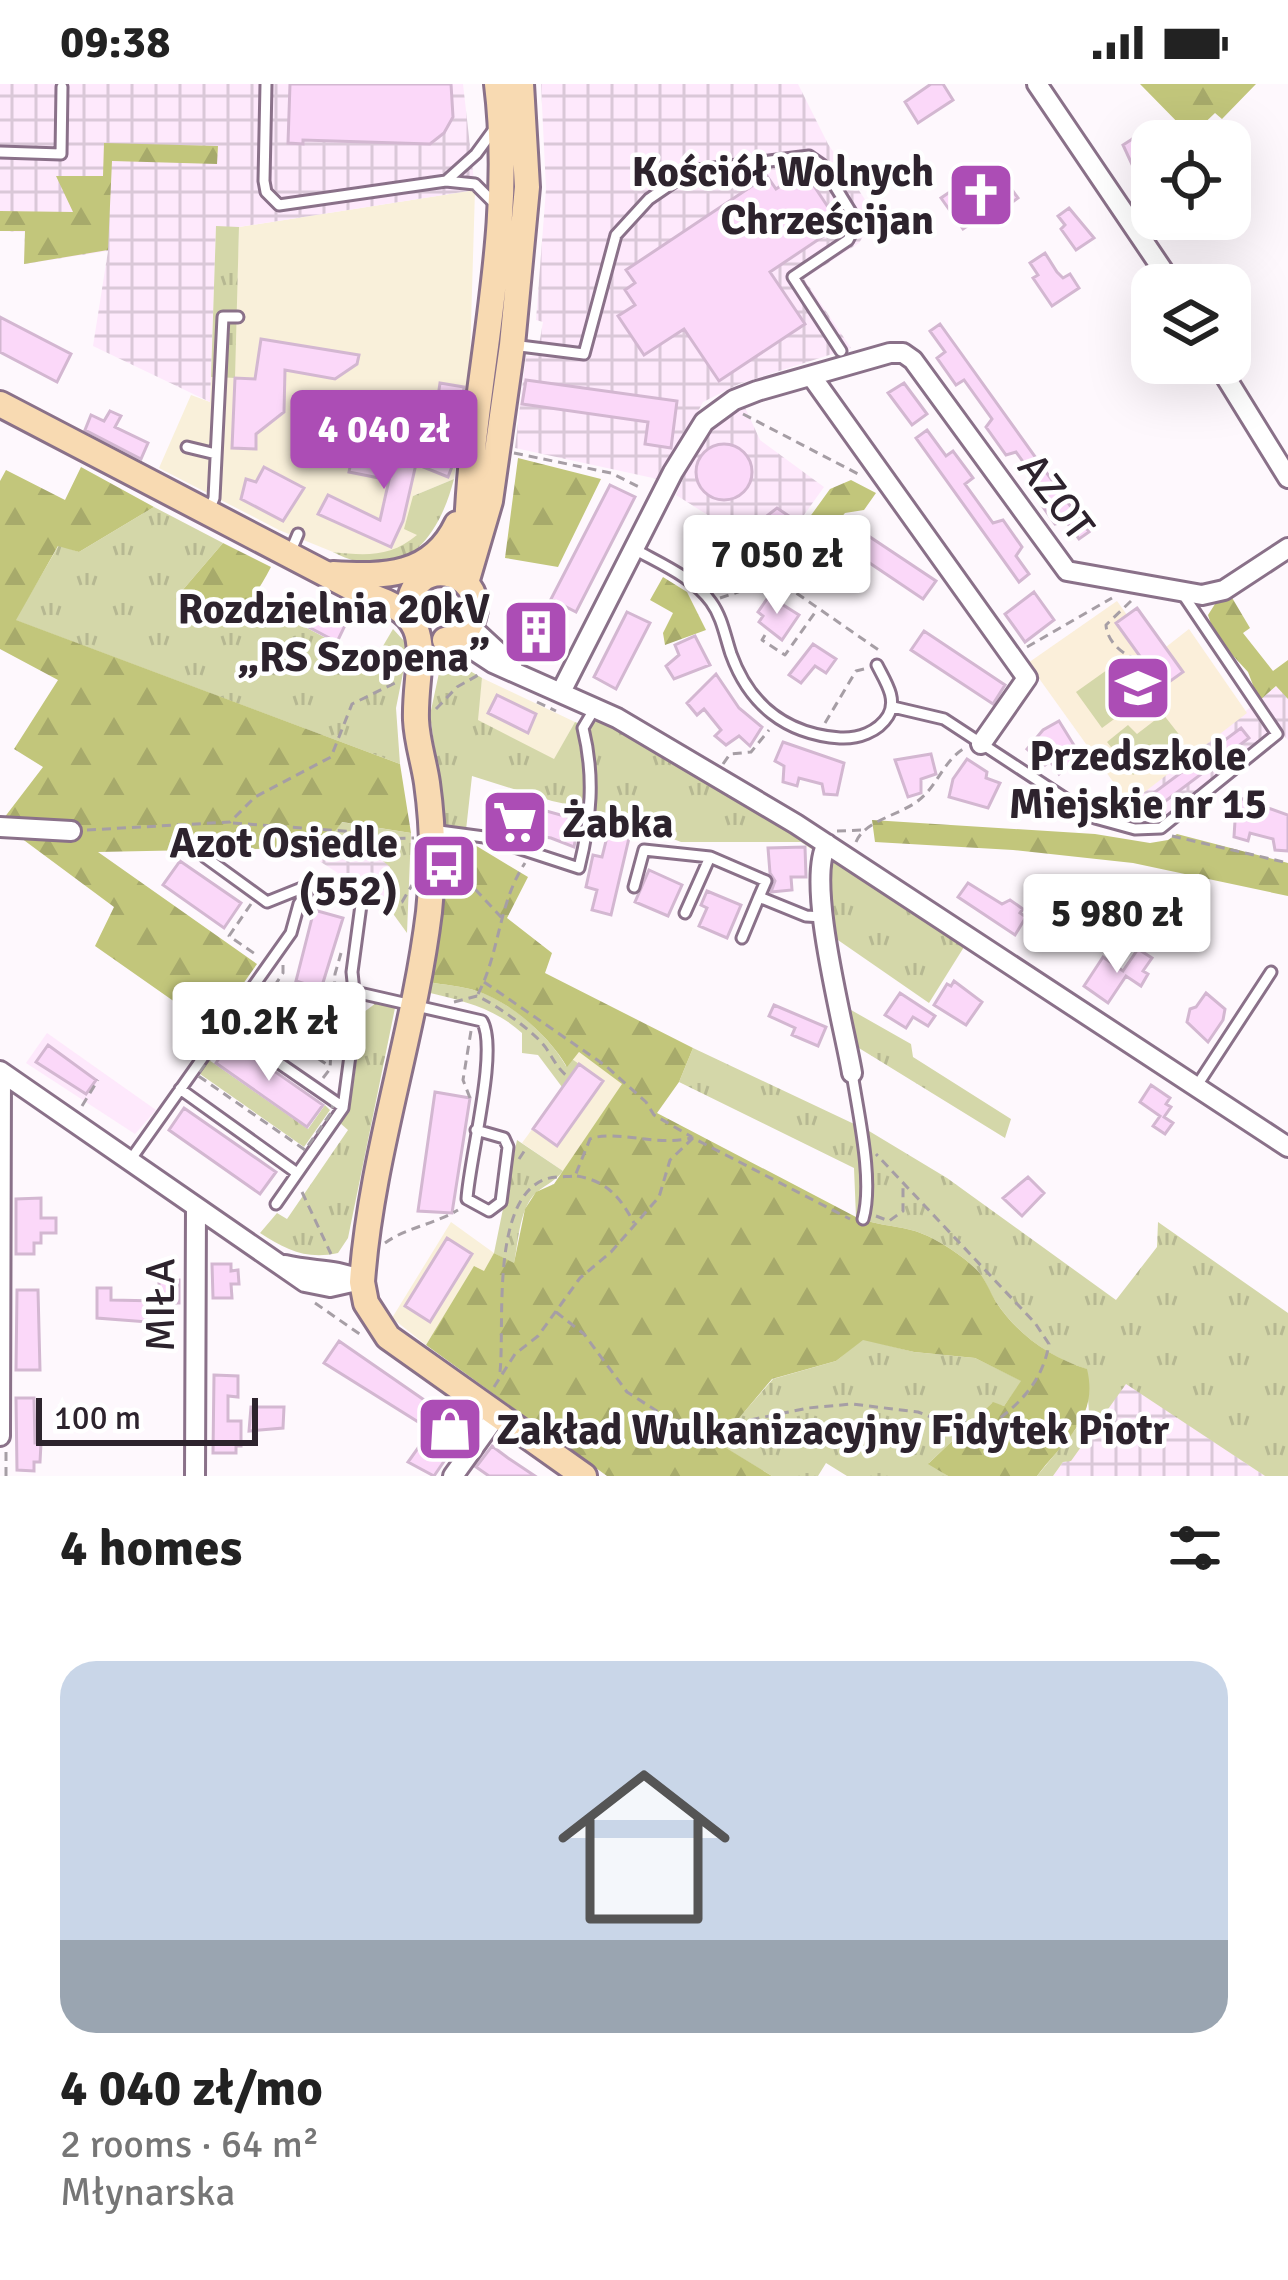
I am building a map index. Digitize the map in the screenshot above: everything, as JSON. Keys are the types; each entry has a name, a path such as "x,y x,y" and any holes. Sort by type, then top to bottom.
{"main road":[{"path":"412,686 475,604 455,578 466,531 490,347 502,216 497,84"},
{"path":"455,578 490,501 490,347 526,187 521,84"},
{"path":"0,404 208,513 294,544 366,595 412,610 422,634 456,634"},
{"path":"331,574 384,577 422,565 444,546 468,500"},
{"path":"455,578 426,576 412,610 420,645 412,686 429,915 371,1210 362,1280 366,1303 388,1337 584,1476"}],"street":[{"path":"1037,84 1159,264"},
{"name":"AZOT","path":"561,692 693,436 718,410 757,391 890,353 908,356 1062,567 1077,575 1214,594 1288,548"},
{"path":"812,377 1040,697"},
{"path":"1230,384 1288,478"},
{"path":"456,634 493,663 595,708 831,839 1288,1147"},
{"path":"981,744 1027,678"},
{"path":"0,827 71,831"},
{"path":"831,839 819,868 823,916 852,1073"},
{"path":"1,1071 276,1263 304,1270 334,1268 362,1280"},
{"path":"1,1071 3,1434"},
{"name":"MIŁA","path":"195,1476 196,1207"},
{"path":"453,1476 490,1410"}],"lane":[{"path":"266,84 264,181 266,192 279,205 446,181 484,189 502,216"},
{"path":"0,152 61,154 62,88"},
{"path":"446,181 476,154 500,121"},
{"path":"490,347 584,354 616,235 649,200 690,171 808,156 822,165 857,222 848,240 794,277 841,351"},
{"path":"208,513 214,498 223,317 238,316"},
{"path":"221,364 236,366"},
{"path":"187,447 216,454"},
{"path":"636,550 697,586 711,601 743,684 778,719 819,735 845,738 870,733 885,722 892,707 890,688 877,665"},
{"path":"892,707 944,719 1095,818 1135,829 1161,828 1277,734 1182,593"},
{"path":"425,834 484,837 579,868 591,820 591,761 583,728 595,708"},
{"path":"634,887 644,850 710,856 766,881 742,938"},
{"path":"685,913 710,856"},
{"path":"205,857 267,902 312,884 348,894 362,905 352,972 356,1011 343,1108 276,1204"},
{"path":"130,1161 291,933 299,904 312,884"},
{"path":"760,897 806,916 823,916"},
{"path":"1196,1087 1271,972"},
{"path":"355,992 482,1021 488,1031 467,1199 489,1211 501,1202 508,1147 504,1138 476,1130"},
{"path":"224,1025 343,1108"},
{"path":"852,1073 862,1141 863,1219"},
{"path":"180,1089 297,1173"}],"path":[{"path":"741,413 875,481"},
{"path":"511,452 610,473 660,498"},
{"path":"1010,655 1061,631 1083,612 1114,597 1125,584"},
{"path":"711,601 753,587 790,586 880,651"},
{"path":"1121,608 1106,625 1106,632 1121,653 1135,659"},
{"path":"765,635 762,640 785,656 817,609"},
{"path":"440,670 458,661 465,664"},
{"path":"819,735 856,671 877,665"},
{"path":"466,681 471,668"},
{"path":"428,721 466,681 481,674"},
{"path":"230,822 255,797 331,757 352,704 412,686"},
{"path":"721,767 730,754 755,748 778,719"},
{"path":"831,839 860,834 914,804 958,751 981,744"},
{"path":"71,831 230,822 356,832 376,839 425,834"},
{"path":"1161,828 1186,840 1288,863"},
{"path":"831,839 865,830"},
{"path":"855,850 860,834"},
{"path":"476,996 515,878 533,852"},
{"path":"362,905 378,909 402,902 426,870 442,868 474,888 502,919"},
{"path":"253,902 229,936 259,957"},
{"path":"283,960 283,973 255,1016 328,1066 336,1011 335,974 341,954"},
{"path":"484,982 624,1079 654,1115 850,1219 863,1219"},
{"path":"444,1011 461,998 476,996 510,1015 543,1043 555,1066 569,1078"},
{"path":"291,1040 298,1027"},
{"path":"471,1027 464,1080 472,1102"},
{"path":"230,1033 332,1103 333,1110 304,1150 204,1080 197,1075 230,1033"},
{"path":"77,1113 98,1080"},
{"path":"196,1090 204,1080"},
{"path":"575,1176 590,1139 601,1135 668,1144 693,1138"},
{"path":"500,1375 580,1278 611,1252 659,1197 670,1160 693,1138"},
{"path":"556,1312 584,1334 627,1391 683,1422 721,1426 852,1404 918,1412 939,1420 995,1422 1029,1391 1045,1368 1049,1344 1035,1323 862,1141"},
{"path":"297,1173 304,1201 333,1259"},
{"path":"490,1410 500,1375 503,1262 512,1220 536,1186 547,1179 575,1176 597,1180 621,1198 634,1223"},
{"path":"866,1207 881,1219 897,1218 906,1202 900,1180"},
{"path":"380,1248 393,1236 419,1230 456,1212 467,1199"},
{"path":"303,1294 319,1306"},
{"path":"3,1434 7,1476"}],"shaded area":[{"path":"0,84 463,84 475,190 216,227 210,402 93,346 108,251 24,264 25,232 0,231"},
{"path":"541,84 798,84 828,144 876,216 859,243 804,279 851,348 739,384 703,402 662,480 515,448 526,356 537,356 543,322 536,320 546,189"},
{"path":"475,190 470,358 454,479 413,496 418,535 397,552 362,556 333,552 279,530 159,468 191,395 210,402 211,377 234,378 239,227"},
{"path":"743,403 760,440 824,487 774,557 676,495 697,447 718,420"},
{"name":"Przedszkole Miejskie nr 15","path":"1117,601 1127,615 1137,608 1166,647 1189,629 1247,713 1129,804 1028,663"},
{"path":"482,678 575,722 554,760 477,720"},
{"path":"1277,686 1288,699 1288,740 1277,729 1169,815 1146,821 1129,804"},
{"path":"282,837 357,839 391,867 386,904"},
{"path":"47,1033 156,1110 135,1134 26,1063"},
{"path":"579,1052 623,1084 563,1171 522,1143 579,1065 572,1059"},
{"path":"451,1222 494,1253 484,1272 474,1267 426,1345 392,1318"},
{"path":"1126,1383 1265,1476 1053,1476 1063,1462 1071,1460"}],"green space":[{"path":"1140,84 1256,84 1222,119 1215,113 1208,120 1175,120"},
{"path":"104,143 218,146 217,164 112,161 108,250 24,264 25,231 0,231 0,211 73,212 56,176 103,176"},
{"path":"216,226 239,227 235,378 211,377"},
{"path":"518,458 601,479 558,567 505,558"},
{"path":"81,467 154,507 79,552 58,546 16,620 400,764 411,833 342,822 330,838 284,837 299,848 98,852 257,964 212,1028 95,946 114,907 21,838 4,818 43,767 14,749 58,680 0,649 0,481 6,470 65,500"},
{"path":"454,479 438,521 413,552 378,564 333,552 378,553 398,548 417,535 404,529 413,496"},
{"path":"851,480 876,493 864,510 845,513 821,541 804,525 830,489"},
{"path":"154,507 223,543 175,599 242,612 254,600 373,663 393,629 405,642 407,653 396,708 400,764 15,620 59,545 79,552"},
{"path":"223,543 271,567 250,600 217,621 175,599"},
{"path":"663,577 687,592 706,630 665,645 663,633 673,613 650,600"},
{"path":"1231,596 1250,628 1243,633 1273,671 1288,660 1288,699 1276,686 1259,701 1248,672 1215,636 1208,615 1215,604"},
{"path":"1121,660 1132,676 1121,714 1102,728 1076,692"},
{"path":"458,664 482,678 478,720 554,759 575,722 600,721 805,839 964,947 929,1003 835,938 825,881 828,860 801,842 681,842 640,826 639,820 552,801 472,776 465,839 447,837 430,715 439,673"},
{"path":"1163,714 1181,737 1133,775 1107,742 1128,725 1137,734"},
{"path":"872,820 1095,834 1150,843 1177,834 1288,863 1288,896 1133,863 875,842"},
{"path":"341,822 411,833 407,933 386,904 390,867 357,839 330,838"},
{"path":"447,837 465,839 528,877 507,918 552,953 545,973 693,1048 679,1082 657,1113 856,1217 919,1232 946,1246 977,1270 1024,1335 1087,1369 1084,1415 1037,1476 948,1476 928,1464 993,1402 1004,1406 1021,1381 975,1358 914,1352 863,1340 836,1361 772,1379 718,1443 772,1476 607,1476 426,1345 474,1266 484,1271 494,1253 514,1263 525,1209 536,1192 554,1184 622,1084 579,1052 567,1067 528,1022 490,996 428,982 446,880"},
{"path":"428,982 471,989 503,1003 539,1032 566,1066 572,1059 579,1064 562,1087 538,1055 522,1053 522,1033 511,1024 477,1006 426,992"},
{"path":"376,1003 395,1008 348,1238 338,1253 297,1252 260,1233 277,1213 287,1219 348,1130 340,1123 350,1106 364,1012"},
{"path":"844,1006 911,1044 913,1057 1011,1119 1005,1138 854,1045"},
{"path":"693,1048 869,1131 947,1178 1116,1300 1157,1247 1158,1222 1288,1313 1288,1476 1265,1476 1126,1384 1071,1461 1063,1462 1053,1476 1037,1476 1089,1413 1086,1369 1024,1335 996,1302 980,1273 955,1252 919,1232 856,1217 854,1168 679,1082"},
{"path":"209,1060 308,1129 325,1105 330,1110 304,1147 200,1074"},
{"path":"517,1140 563,1171 528,1203 514,1264 494,1253"},
{"path":"863,1339 914,1352 975,1358 1022,1381 1004,1406 992,1403 929,1463 948,1476 847,1476 826,1463 818,1476 772,1476 717,1443 773,1379 836,1361"}],"building":[{"path":"290,84 451,84 453,117 430,144 288,143"},
{"path":"931,84 943,84 953,100 918,123 905,102"},
{"name":"Kościół Wolnych Chrześcijan","path":"996,168 1018,198 983,224 979,218 963,229 941,198 960,185 964,191"},
{"path":"804,171 840,225 770,272 805,324 719,381 684,329 644,355 618,316 635,305 625,290 635,283 626,270 767,176 776,189"},
{"path":"1069,208 1094,238 1076,250 1058,216"},
{"path":"1045,253 1057,272 1063,278 1070,274 1079,288 1052,306 1033,278 1038,275 1030,263"},
{"path":"0,317 71,354 57,382 0,352"},
{"path":"940,324 1089,532 1079,539 1066,521 1055,524 1036,497 1042,488 1016,452 1006,455 986,427 992,419 964,380 956,385 937,358 945,352 930,331"},
{"path":"261,339 359,355 357,364 335,379 285,370 284,412 256,434 256,449 232,448 235,378 255,379"},
{"path":"526,380 677,401 671,448 645,444 648,422 522,404"},
{"path":"440,383 464,387 458,440 432,436"},
{"path":"904,383 927,414 912,425 888,393"},
{"path":"110,411 121,416 115,427 148,443 141,459 85,430 91,415 104,421"},
{"path":"927,430 946,456 953,451 973,478 965,484 993,523 1003,520 1022,547 1016,556 1029,574 1019,582 916,438"},
{"path":"404,444 453,464 448,477 416,464 403,521 391,547 318,514 328,495 380,520 389,480 349,472 353,452 397,460"},
{"path":"724,444 744,452 752,472 744,492 724,500 704,492 696,472 704,452"},
{"path":"264,467 304,488 283,521 241,499 246,479 256,482"},
{"path":"610,485 635,497 576,612 551,599"},
{"path":"777,508 792,518 780,534 826,563 808,588 785,570 786,558 749,531 760,517"},
{"path":"849,523 936,581 923,599 837,541"},
{"path":"1034,592 1054,620 1025,642 1005,614"},
{"path":"769,596 799,615 782,640 759,622 763,616 758,612"},
{"path":"330,600 352,611 337,642 301,623 308,609 322,617"},
{"path":"1137,608 1183,672 1162,687 1116,623"},
{"path":"627,612 650,623 616,689 594,677"},
{"path":"924,631 1005,685 993,704 911,650"},
{"path":"695,636 710,665 674,679 666,666 679,655 675,645"},
{"path":"813,644 836,659 826,673 815,666 801,683 789,675"},
{"path":"716,674 739,708 762,727 750,746 739,736 726,745 715,736 721,730 704,709 697,715 687,703"},
{"path":"497,695 536,714 528,733 488,713"},
{"path":"1059,721 1080,755 1059,774 1050,761 1045,765 1027,749 1043,730"},
{"path":"1241,728 1249,738 1163,803 1155,792"},
{"path":"783,742 844,763 837,795 824,794 822,784 799,778 797,786 783,782 784,766 775,761"},
{"path":"931,754 936,774 921,779 921,793 908,797 895,760"},
{"path":"967,759 987,772 986,778 1000,783 988,808 949,797 953,779"},
{"path":"1234,796 1288,815 1288,851 1275,850 1273,839 1250,833 1248,841 1234,837 1235,821 1225,816"},
{"path":"521,804 579,820 574,847 551,838 543,842 526,836 527,831 513,825"},
{"path":"608,833 629,838 611,915 592,910 597,890 586,887 593,855 602,857"},
{"path":"805,847 806,877 791,877 792,890 771,892 775,881 768,848"},
{"path":"180,861 241,903 224,928 163,885"},
{"path":"649,870 682,885 668,916 635,902"},
{"path":"968,883 1002,904 1010,900 1023,909 1020,913 1026,917 1015,935 958,897"},
{"path":"707,891 741,905 727,938 699,926 707,908 701,905"},
{"path":"314,910 343,918 321,989 296,981"},
{"path":"1138,949 1152,958 1143,971 1148,974 1141,986 1126,976 1108,1003 1084,986 1103,957 1123,971"},
{"path":"954,981 982,1002 966,1025 934,1005"},
{"path":"900,993 935,1016 928,1026 913,1017 906,1028 885,1015"},
{"path":"1206,993 1225,1009 1208,1042 1187,1022 1190,1009"},
{"path":"774,1005 826,1027 818,1046 792,1035 795,1028 769,1016"},
{"path":"231,1041 323,1105 307,1127 216,1063"},
{"path":"48,1045 96,1080 86,1094 36,1062"},
{"path":"579,1064 603,1081 557,1146 533,1129"},
{"path":"1151,1085 1170,1098 1166,1104 1171,1107 1164,1117 1173,1123 1165,1134 1153,1126 1160,1116 1140,1102"},
{"path":"435,1092 470,1098 452,1213 418,1211"},
{"path":"184,1108 276,1172 260,1194 169,1130"},
{"path":"1028,1177 1044,1193 1022,1216 1003,1198"},
{"path":"41,1198 41,1218 56,1218 56,1233 41,1233 34,1254 16,1254 16,1199"},
{"path":"447,1238 472,1254 430,1322 405,1306"},
{"path":"212,1264 231,1264 231,1271 238,1270 239,1284 231,1284 232,1298 213,1298"},
{"path":"159,1279 179,1280 179,1303 160,1303 160,1323 97,1318 97,1288 111,1288 111,1300 159,1301"},
{"path":"17,1290 38,1290 40,1370 16,1370"},
{"path":"339,1341 466,1429 434,1476 408,1462 431,1430 324,1363"},
{"path":"214,1375 238,1376 238,1397 228,1396 228,1421 241,1421 241,1446 236,1446 236,1453 213,1453"},
{"path":"16,1398 34,1398 35,1443 41,1443 40,1462 34,1462 34,1471 17,1470"},
{"path":"251,1407 284,1407 283,1428 249,1431"},
{"path":"492,1446 535,1476 489,1476 476,1467"}],"place":[{"name":"Kościół Wolnych Chrześcijan","path":"981,195"},
{"name":"Rozdzielnia 20kV „RS Szopena”","path":"536,632"},
{"name":"Przedszkole Miejskie nr 15","path":"1138,688"},
{"name":"Żabka","path":"515,822"},
{"name":"Azot Osiedle (552)","path":"444,866"},
{"name":"Zakład Wulkanizacyjny Fidytek Piotr","path":"450,1429"}]}
